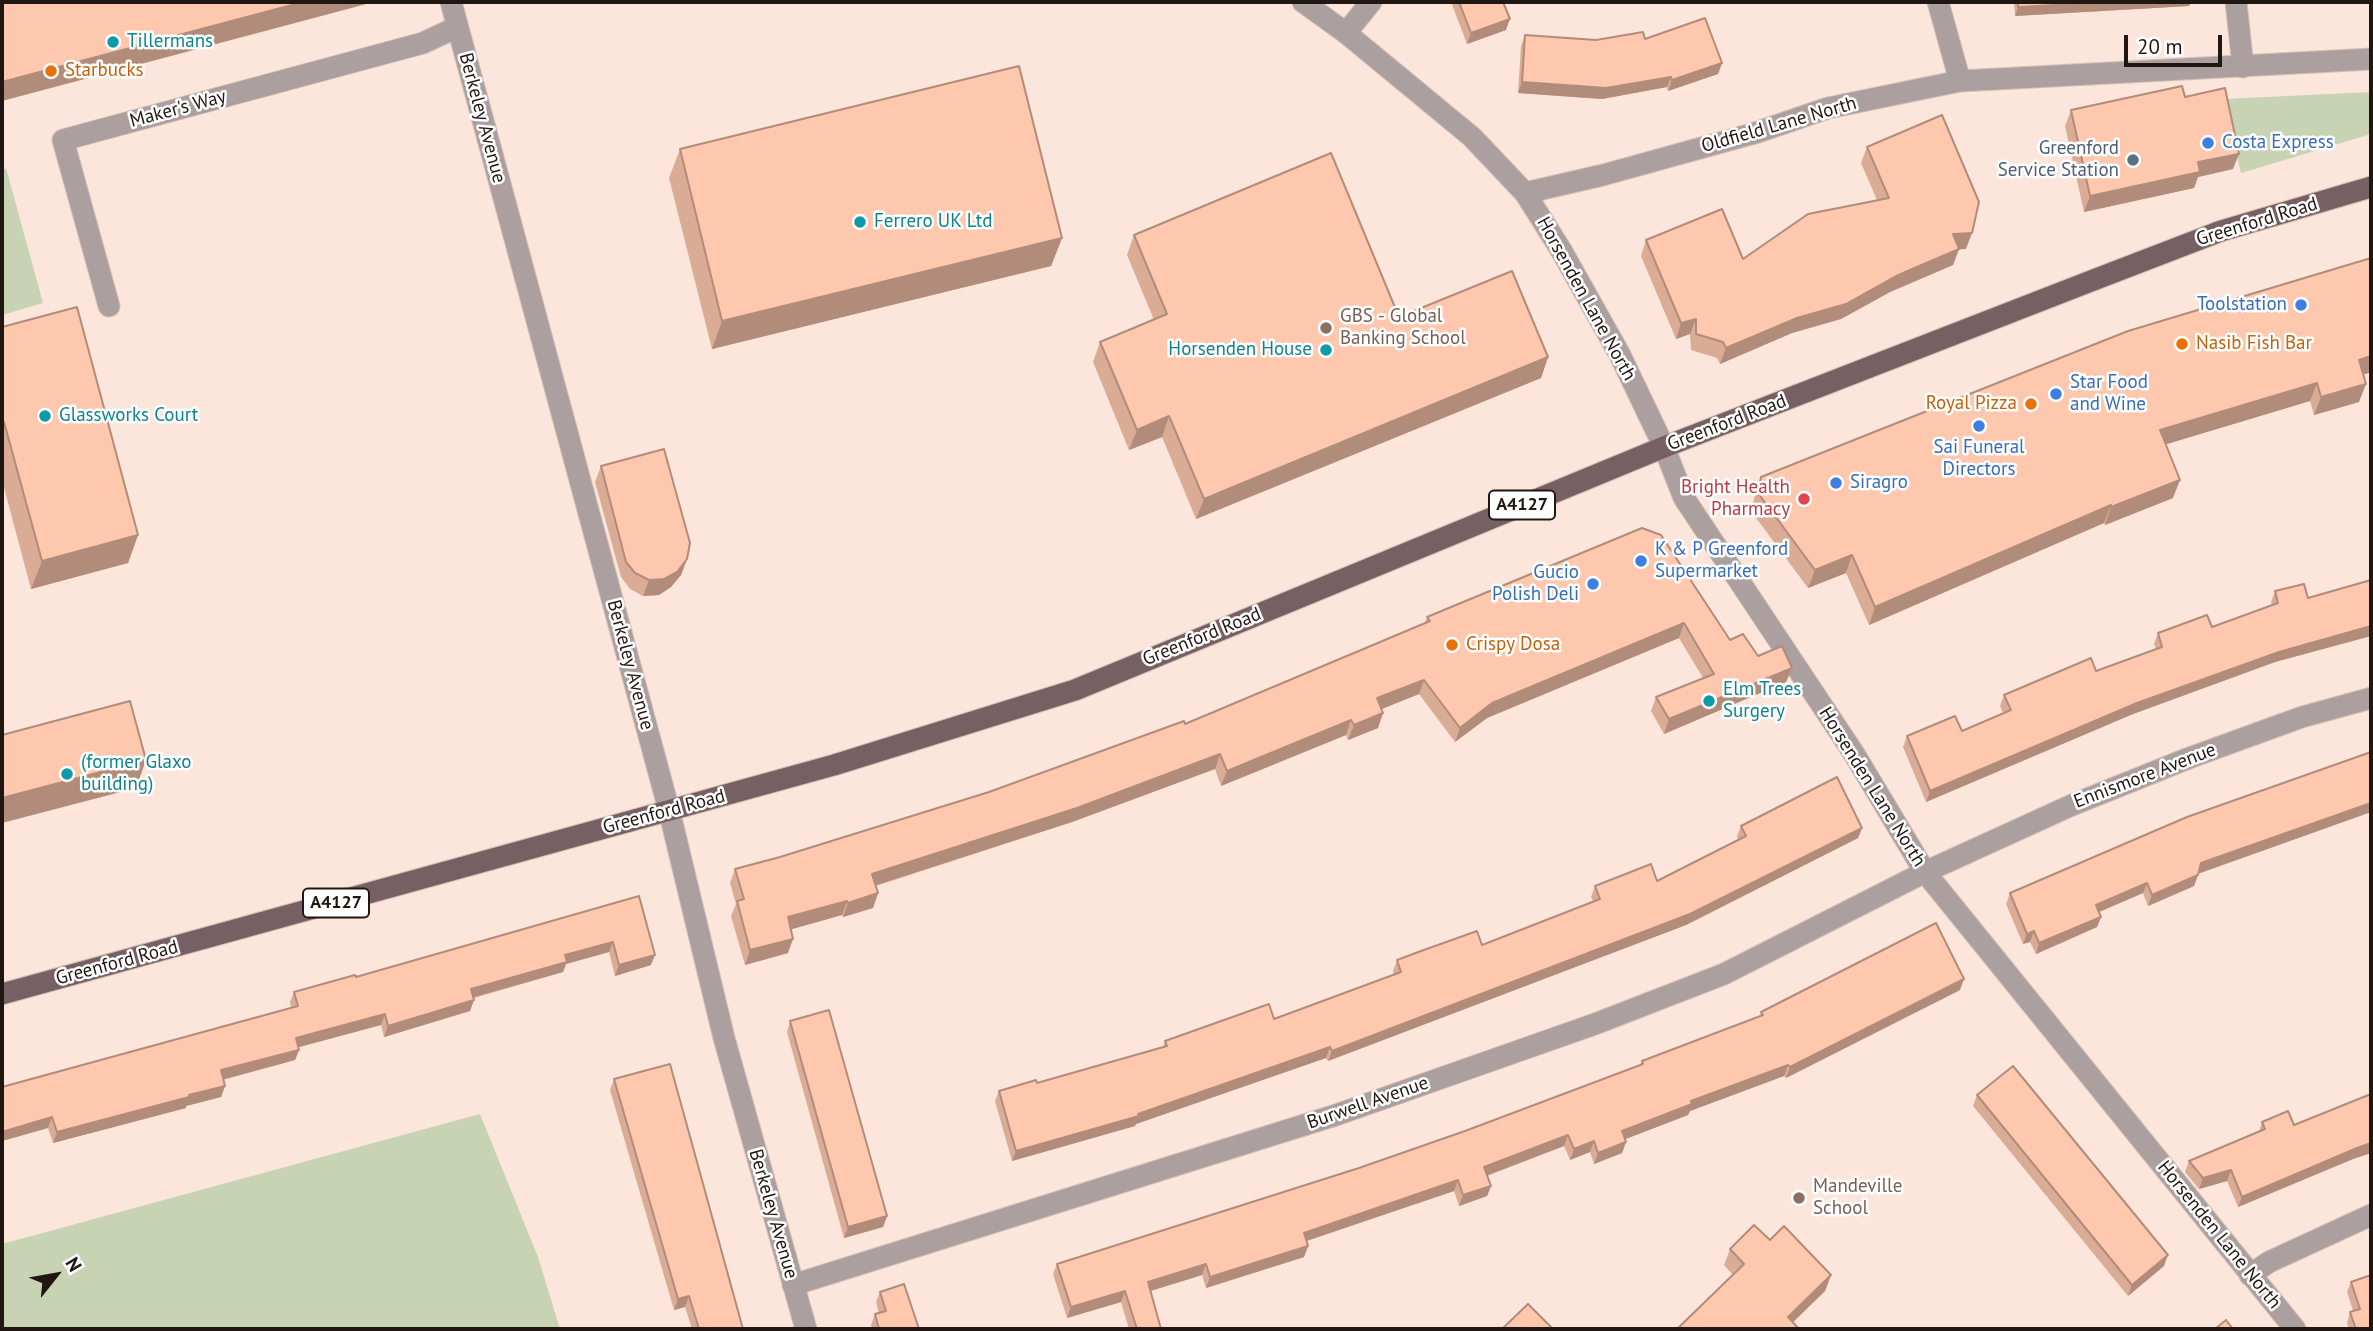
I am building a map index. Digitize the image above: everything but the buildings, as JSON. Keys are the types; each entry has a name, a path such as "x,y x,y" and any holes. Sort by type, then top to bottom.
{"main road":[{"name":"Greenford Road","path":"2,995 834,765 1075,690 1664,447 2221,231 2371,187"}],"street":[{"name":"Berkeley Avenue","path":"451,2 669,810 724,1038 806,1329"},
{"path":"1303,2 1346,33 1472,137 1525,193"},
{"path":"1346,33 1371,2"},
{"path":"1938,2 1960,81"},
{"path":"2236,2 2243,67"},
{"name":"Maker's Way","path":"109,306 63,140 423,43 457,27"},
{"name":"Oldfield Lane North","path":"1525,193 1603,175 1755,133 1828,108 1960,81 2371,59"},
{"name":"Horsenden Lane North","path":"1525,193 1561,250 1620,355 1664,447 1684,498 1853,752 1925,872 2295,1329"},
{"name":"Ennismore Avenue","path":"1925,872 2072,805 2189,758 2302,717 2371,698"},
{"name":"Burwell Avenue","path":"793,1285 1336,1115 1595,1024 1724,974 1925,872"},
{"path":"2250,1275 2269,1262 2371,1215"}],"green space":[{"path":"2371,92 2371,134 2241,173 2224,99"},
{"path":"6,168 43,303 2,315 2,171"},
{"path":"480,1114 538,1257 560,1329 2,1329 2,1244"}],"place":[{"name":"Tillermans","path":"113,42"},
{"name":"Starbucks","path":"51,71"},
{"name":"Costa Express","path":"2208,143"},
{"name":"Greenford Service Station","path":"2133,160"},
{"name":"Ferrero UK Ltd","path":"860,222"},
{"name":"Toolstation","path":"2301,305"},
{"name":"GBS - Global Banking School","path":"1326,328"},
{"name":"Nasib Fish Bar","path":"2182,344"},
{"name":"Horsenden House","path":"1326,350"},
{"name":"Star Food and Wine","path":"2056,394"},
{"name":"Royal Pizza","path":"2031,404"},
{"name":"Glassworks Court","path":"45,416"},
{"name":"Sai Funeral Directors","path":"1979,426"},
{"name":"Siragro","path":"1836,483"},
{"name":"Bright Health Pharmacy","path":"1804,499"},
{"name":"K & P Greenford Supermarket","path":"1641,561"},
{"name":"Gucio Polish Deli","path":"1593,584"},
{"name":"Crispy Dosa","path":"1452,645"},
{"name":"Elm Trees Surgery","path":"1709,701"},
{"name":"(former Glaxo building)","path":"67,774"},
{"name":"Mandeville School","path":"1799,1198"}]}
